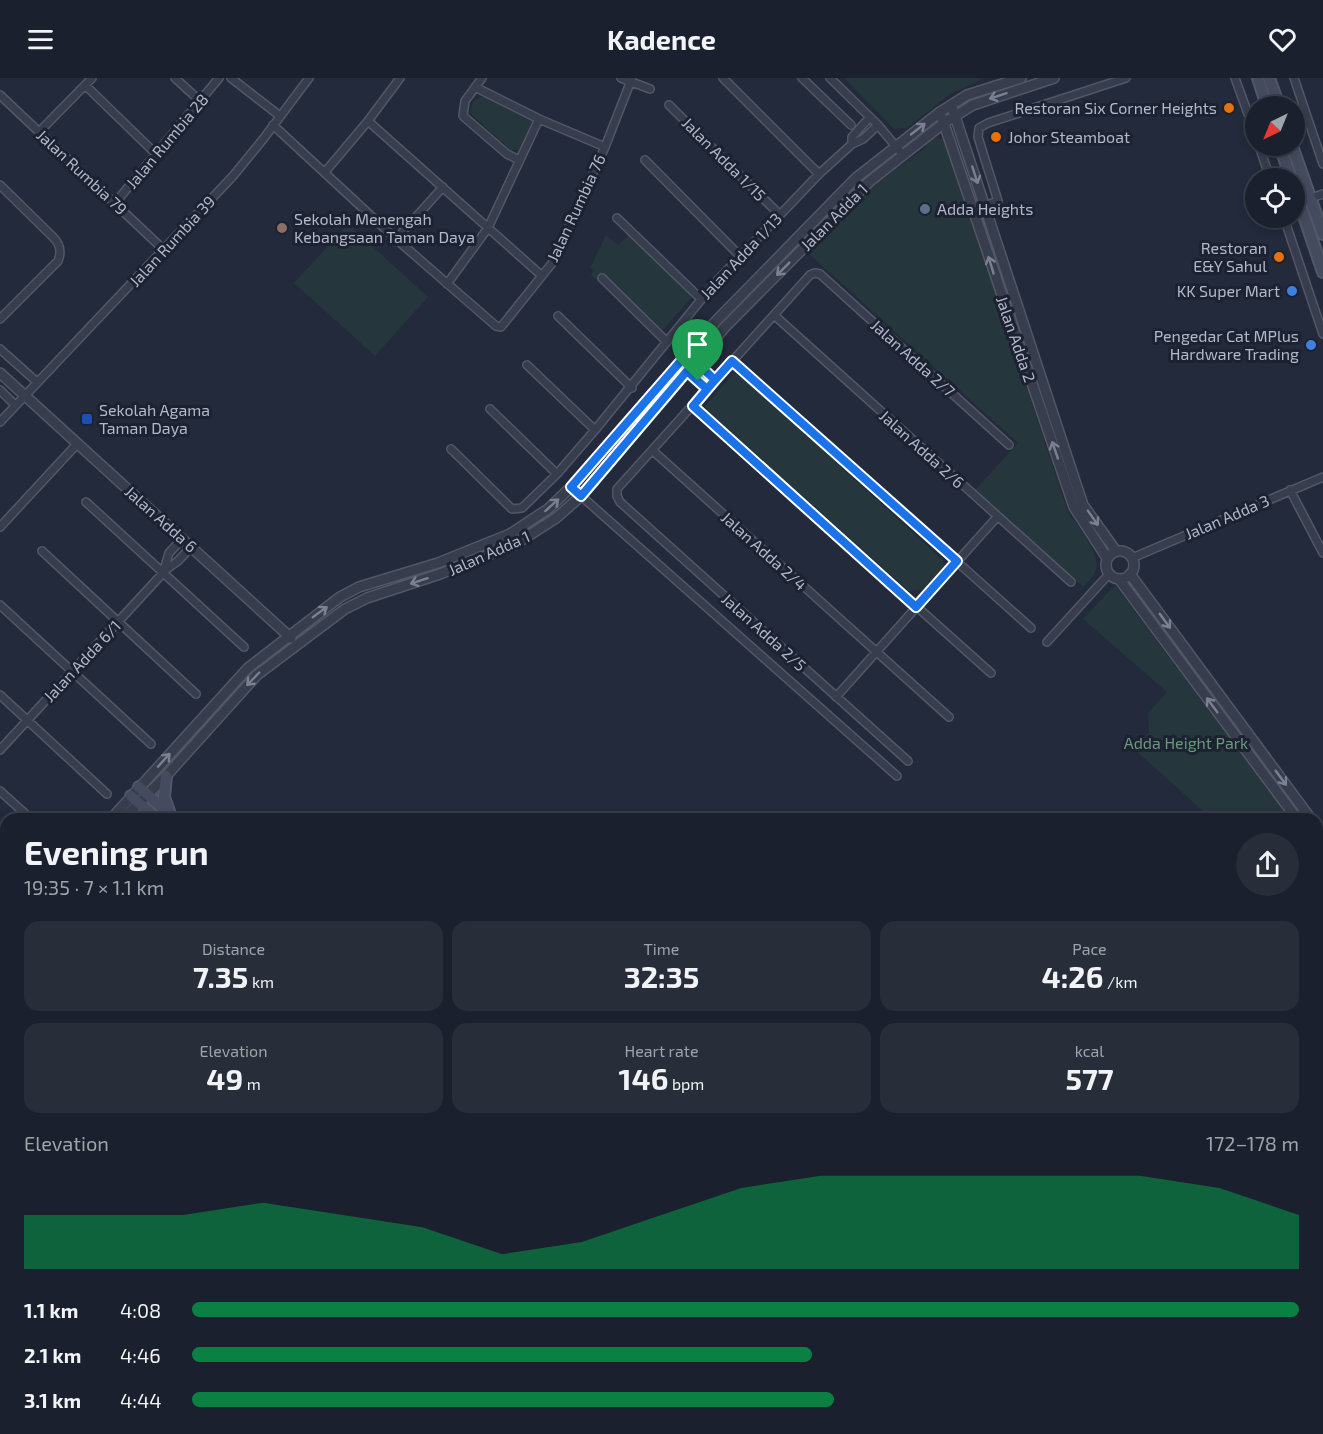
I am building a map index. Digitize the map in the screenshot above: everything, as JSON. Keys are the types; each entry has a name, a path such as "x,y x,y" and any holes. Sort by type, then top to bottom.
{"main road":[{"path":"1258,78 1264,96"},
{"path":"1269,78 1275,96"},
{"path":"1296,156 1323,234"},
{"path":"1305,220 1323,272"},
{"path":"166,776 164,797 171,813"},
{"path":"139,795 167,813"},
{"path":"139,795 152,813"}],"street":[{"path":"39,132 92,78"},
{"path":"175,78 200,101"},
{"name":"Jalan Rumbia 28","path":"115,203 219,78"},
{"path":"231,78 280,116"},
{"name":"Jalan Rumbia 39","path":"0,422 249,158 309,78"},
{"path":"325,172 368,121 400,78"},
{"path":"482,78 465,101 463,116 507,154 519,160"},
{"path":"621,78 650,89"},
{"path":"723,78 819,174"},
{"path":"802,78 851,125"},
{"path":"830,78 878,125 903,155"},
{"name":"Jalan Adda 1","path":"128,813 139,795 248,668 288,635 340,597 359,587 438,563 510,534 548,509 571,487 717,320 856,178 951,105 968,95 1021,78"},
{"name":"Jalan Adda 1","path":"118,813 166,776 257,675 345,609 367,598 440,574 514,545 556,518 581,496 725,327 860,190 955,115 973,105 1054,78"},
{"path":"973,210 998,201 978,137 979,128 988,123 1126,78"},
{"path":"1235,78 1245,106"},
{"path":"1294,78 1323,164"},
{"name":"Jalan Rumbia 76","path":"447,284 496,326 501,327 553,262 605,147 631,80"},
{"path":"85,85 156,154"},
{"path":"475,87 539,119 605,147"},
{"name":"Jalan Rumbia 79","path":"0,95 164,250"},
{"name":"Jalan Adda 1/15","path":"669,105 779,214"},
{"name":"Jalan Adda 2","path":"951,105 1067,469 1074,507 1107,558 1106,566 1109,574"},
{"name":"Jalan Adda 2","path":"940,112 998,289 1067,469 1083,505 1116,551"},
{"path":"869,118 852,137 852,144 863,140 878,125"},
{"path":"273,125 447,284 488,228 539,119"},
{"path":"368,121 541,275"},
{"name":"Jalan Adda 1/13","path":"451,449 512,509 522,508 557,474 632,388 701,299 779,214 852,144"},
{"path":"645,160 740,256"},
{"path":"0,185 53,237 60,251 58,261 0,319"},
{"path":"396,239 443,187"},
{"path":"1305,200 1323,194"},
{"path":"618,218 701,299"},
{"path":"1287,228 1323,334"},
{"name":"Jalan Adda 2/7","path":"774,315 810,275 820,274 1009,445"},
{"path":"602,278 667,342"},
{"path":"652,450 774,315"},
{"name":"Jalan Adda 2/6","path":"774,315 1071,582"},
{"path":"558,316 632,388"},
{"path":"0,349 37,382"},
{"path":"687,354 715,380"},
{"path":"732,361 1031,628"},
{"path":"680,364 707,389"},
{"path":"526,365 596,430"},
{"name":"Jalan Adda 6","path":"0,373 297,644"},
{"path":"0,390 15,405"},
{"path":"693,406 990,673"},
{"path":"490,409 557,474"},
{"path":"0,527 77,444"},
{"name":"Jalan Adda 2/5","path":"652,450 617,489 620,502 908,761"},
{"name":"Jalan Adda 2/4","path":"652,450 949,717"},
{"name":"Jalan Adda 3","path":"1132,558 1323,477"},
{"path":"571,487 897,776"},
{"path":"1290,490 1323,553"},
{"path":"86,501 244,647"},
{"path":"836,697 997,517"},
{"path":"163,572 169,553 182,539"},
{"path":"163,572 191,547"},
{"path":"42,551 196,694"},
{"path":"1107,558 1116,551 1127,552 1132,558 1134,566 1130,574 1119,579"},
{"name":"Jalan Adda 6/1","path":"0,750 163,572"},
{"path":"1047,642 1109,574 1119,579 1293,813"},
{"path":"1130,574 1307,813"},
{"path":"0,605 151,744"},
{"path":"0,695 106,794"},
{"path":"0,791 24,813"}],"green space":[{"path":"844,78 980,78 981,80 950,94 907,128 894,129"},
{"path":"483,96 531,118 534,123 520,150 511,150 470,113 473,101"},
{"path":"939,137 944,140 947,147 1068,512 1088,541 1095,558 1097,565 1095,572 1083,587 975,490 1018,443 809,254 872,186 925,148 931,139"},
{"path":"348,224 428,297 375,356 294,283"},
{"path":"631,233 694,295 663,330 603,273 597,280 591,276 593,270 590,268 606,235 618,245"},
{"path":"738,373 943,560 944,566 922,590 909,591 706,411 705,406 733,374"},
{"name":"Adda Height Park","path":"1115,585 1286,813 1205,813 1134,749 1149,732 1148,713 1167,692 1083,619"}],"place":[{"name":"Restoran Six Corner Heights","path":"1229,108"},
{"name":"Johor Steamboat","path":"996,137"},
{"name":"Adda Heights","path":"925,209"},
{"name":"Sekolah Menengah Kebangsaan Taman Daya","path":"282,228"},
{"name":"Restoran E&Y Sahul","path":"1279,257"},
{"name":"KK Super Mart","path":"1292,291"},
{"name":"Pengedar Cat MPlus Hardware Trading","path":"1311,345"},
{"name":"Sekolah Agama Taman Daya","path":"87,419"}],"route":[{"path":"698,381 687,371 581,496 571,487 687,354 715,380 693,406 916,607 957,561 732,361 715,380 707,389 698,381"}]}
